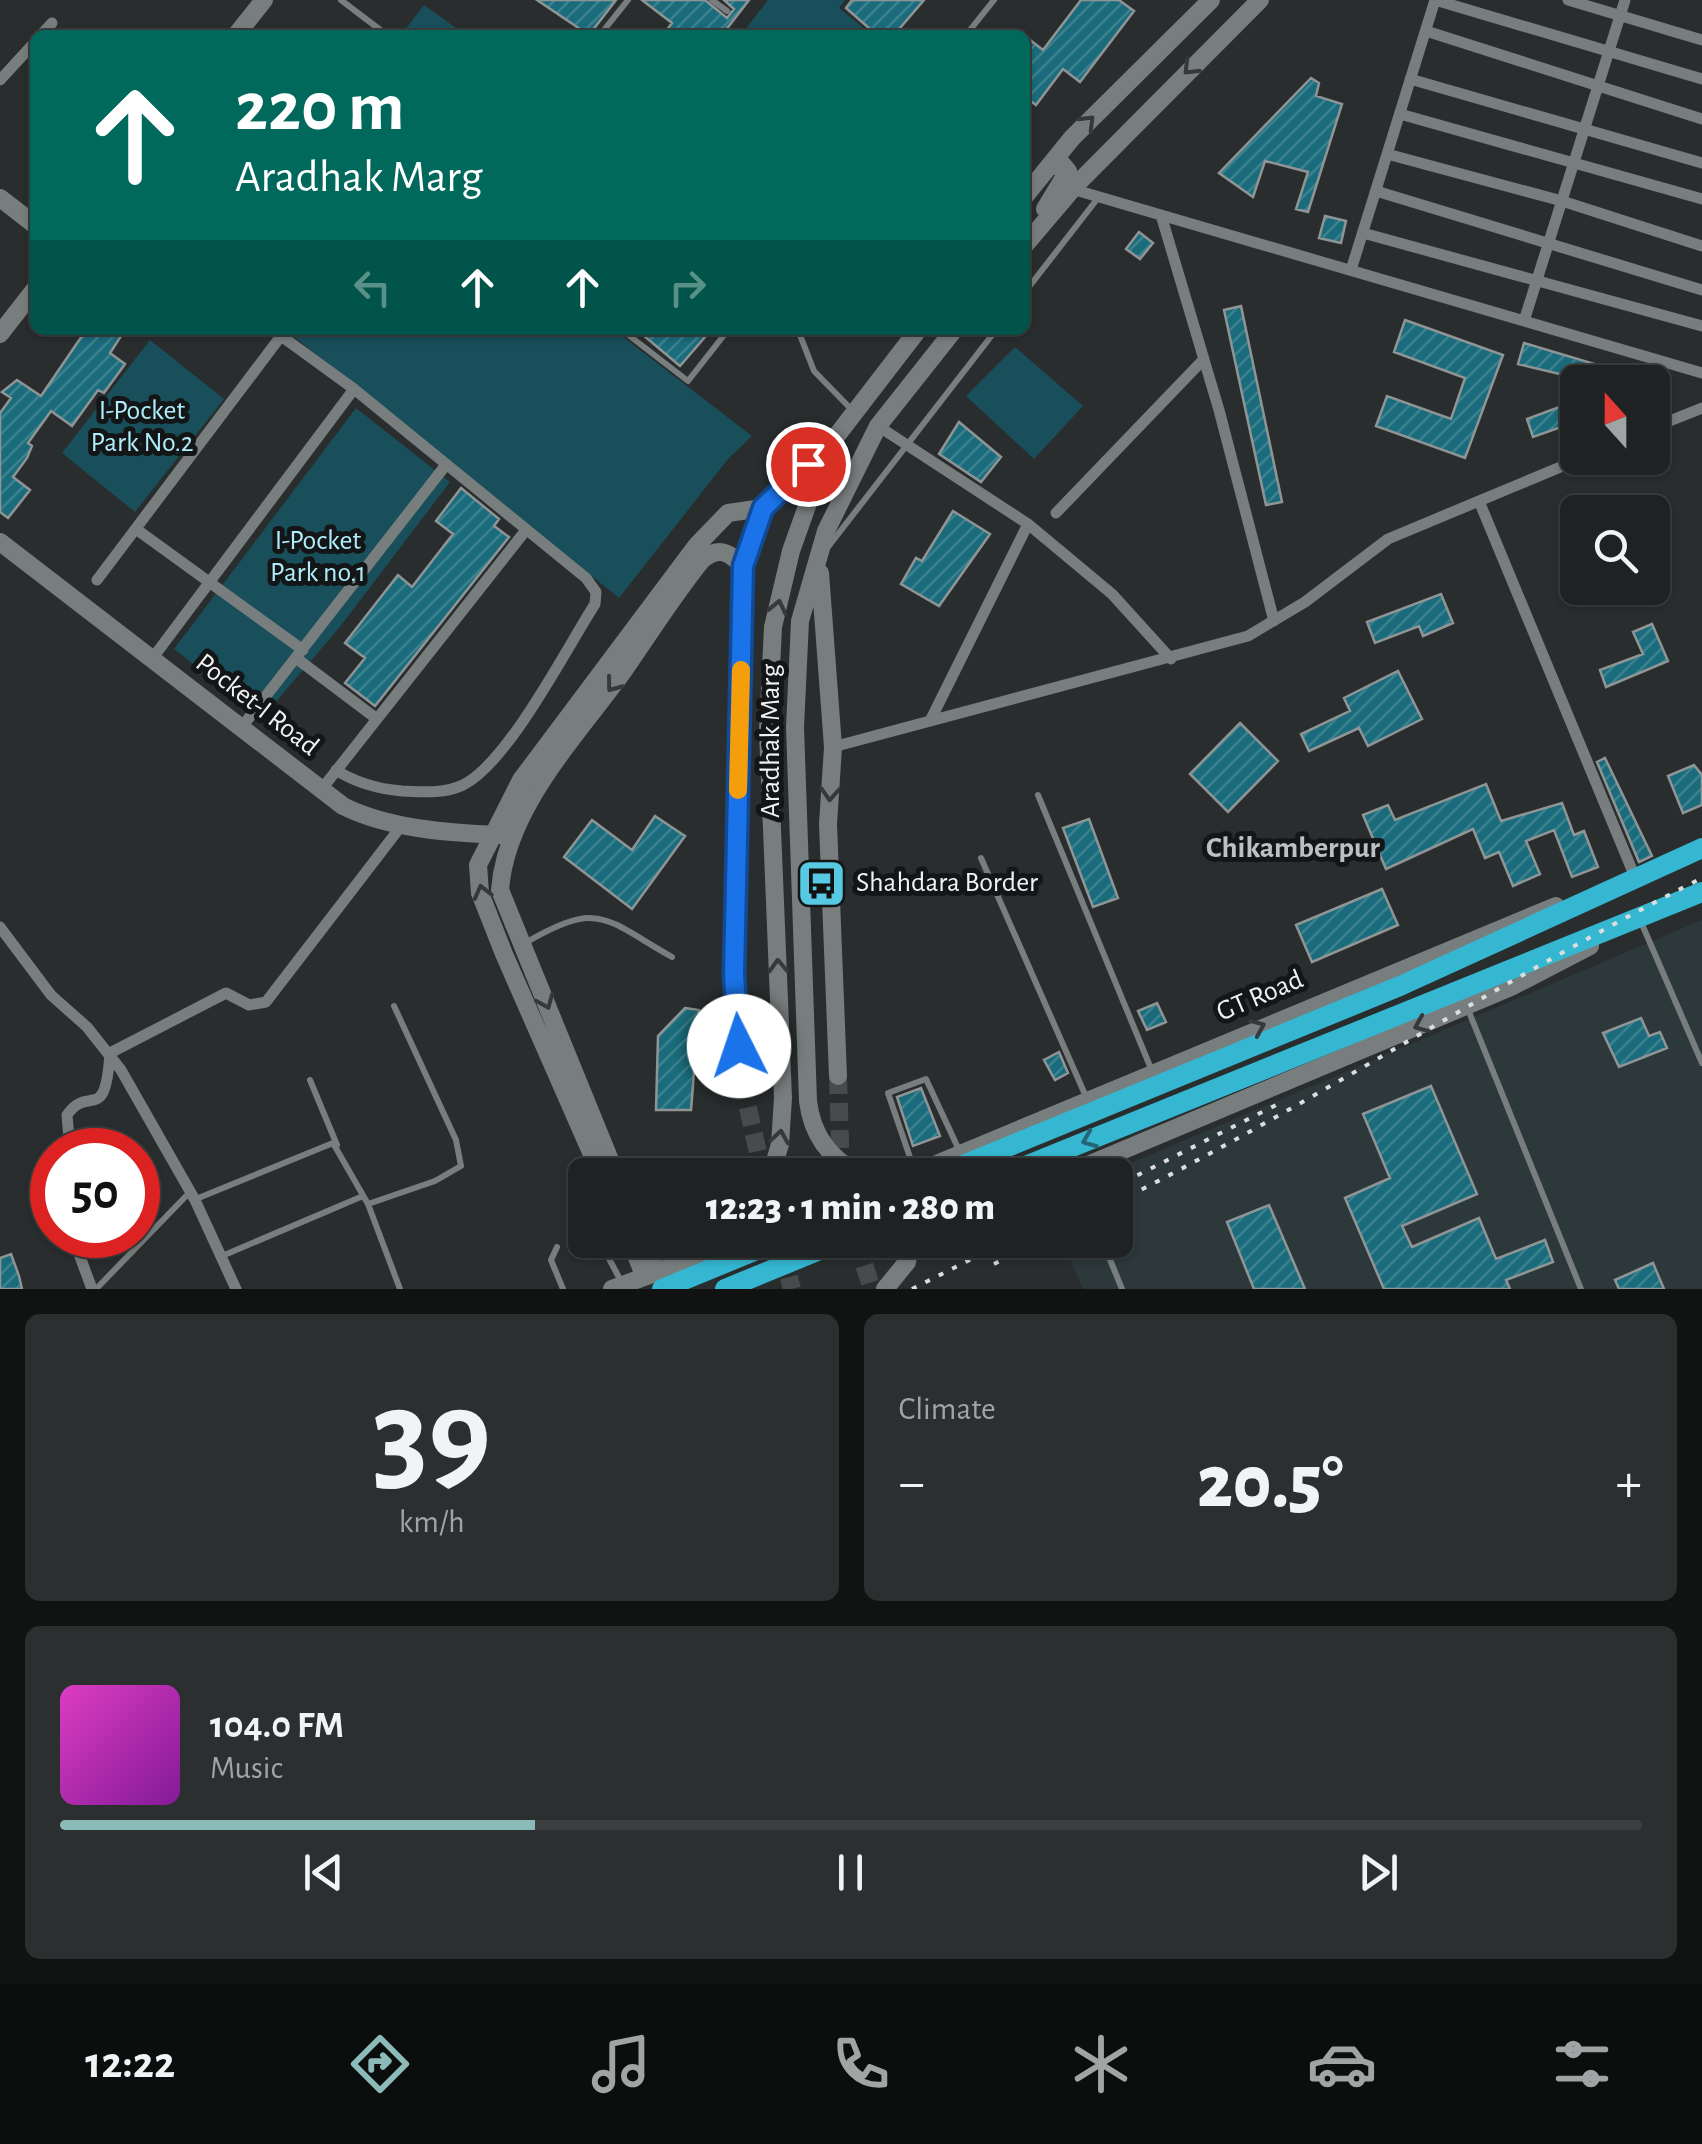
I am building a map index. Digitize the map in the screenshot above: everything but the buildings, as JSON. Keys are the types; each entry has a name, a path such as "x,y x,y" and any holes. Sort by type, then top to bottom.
{"highway":[{"name":"GT Road","path":"977,1158 1158,1077 1270,1040 1702,848"},
{"path":"1044,1158 1702,892"},
{"path":"654,1278 721,1258"},
{"path":"725,1289 800,1258"}],"main road":[{"path":"240,30 264,0"},
{"path":"1030,190 1212,0"},
{"path":"1030,238 1072,189 1260,0"},
{"path":"1043,223 1047,201 1068,172 1062,164 1049,167"},
{"path":"0,198 30,221"},
{"path":"0,334 30,295"},
{"name":"Aradhak Marg","path":"742,1081 734,975 743,566 763,508 828,447 914,335"},
{"name":"Aradhak Marg","path":"837,1158 827,1150 814,1127 808,1101 795,727 800,621 826,531 878,426 950,335"},
{"name":"Aradhak Marg","path":"775,1158 783,1098 768,732 774,627 792,551 828,447"},
{"path":"594,1158 504,954 478,879 491,834 521,780 572,725 728,513 763,508"},
{"name":"Pocket-I Road","path":"0,542 321,790 362,816 402,825 513,835"},
{"path":"702,550 723,551 743,566"},
{"path":"818,557 833,747 828,824 838,1076"},
{"path":"572,725 513,835 502,867 500,890 609,1158"},
{"name":"GT Road","path":"951,1158 1088,1099 1158,1077 1492,929 1635,878"},
{"path":"1109,1158 1466,1006 1637,921"},
{"path":"617,1287 654,1278 700,1258"},
{"path":"737,1258 745,1289"},
{"path":"885,1289 909,1258"}],"street":[{"path":"1351,270 1435,0 1702,80"},
{"path":"1568,0 1702,40"},
{"path":"1524,320 1624,0"},
{"path":"46,30 52,23"},
{"path":"1426,30 1702,119"},
{"path":"0,80 30,47"},
{"path":"1410,79 1702,163"},
{"path":"1400,114 1702,199"},
{"path":"1387,154 1562,200 1702,246"},
{"path":"1072,189 1702,372"},
{"path":"1376,191 1702,290"},
{"path":"1161,215 1274,621"},
{"path":"1363,233 1702,326"},
{"path":"97,580 276,335"},
{"path":"280,335 354,389 594,585 595,604 497,757 464,784 443,792 390,790 351,780 336,770"},
{"path":"1056,512 1204,359"},
{"path":"152,659 354,389"},
{"path":"1670,420 1701,405"},
{"path":"878,426 1028,524 1112,594 1171,659"},
{"path":"241,728 445,466"},
{"path":"833,747 1248,636 1388,539 1560,467"},
{"path":"1479,500 1635,878"},
{"path":"931,719 1028,524"},
{"path":"136,529 208,581 377,719"},
{"path":"321,790 526,530"},
{"path":"110,1053 226,993 249,1005 266,1002 402,825"},
{"path":"0,926 51,995 110,1053 149,1114 192,1196 233,1288"},
{"path":"68,1128 67,1114 77,1105 96,1102 107,1090 110,1053"},
{"path":"81,1258 94,1289"}],"lane":[{"path":"341,0 380,30"},
{"path":"604,30 628,0"},
{"path":"712,0 727,12"},
{"path":"970,30 994,0"},
{"path":"1030,285 1098,197"},
{"path":"628,335 688,381 724,335"},
{"path":"800,335 814,371 854,413"},
{"path":"818,557 849,524 992,335"},
{"path":"1038,795 1158,1077"},
{"path":"981,858 1088,1099"},
{"path":"504,954 584,915 609,921 672,956"},
{"path":"1637,921 1702,1063"},
{"path":"368,1204 435,1182 460,1166 456,1140 394,1006"},
{"path":"1466,1006 1581,1289"},
{"path":"908,1158 888,1094 926,1079 961,1154"},
{"path":"310,1080 368,1204 400,1289"},
{"path":"94,1289 192,1196 326,1144 338,1146"},
{"path":"222,1256 363,1196"},
{"path":"557,1247 550,1260 563,1289"},
{"path":"606,1258 617,1287"},
{"path":"1109,1258 1122,1289"}],"shaded area":[{"path":"1702,920 1702,1289 1083,1289 1070,1258 1133,1258 1133,1162"}],"green space":[{"path":"768,0 845,0 839,8 865,29 864,30 745,30"},
{"path":"424,5 459,30 405,30"},
{"path":"292,335 621,335 752,436 728,459 619,598"},
{"name":"I-Pocket Park No.2","path":"150,340 224,399 135,512 62,453"},
{"path":"1015,347 1083,406 1034,459 966,396"},
{"name":"I-Pocket Park no.1","path":"356,408 450,482 339,628 262,718 174,649"}],"tunnel":[{"path":"838,1076 840,1158"},
{"path":"742,1081 759,1158"},
{"path":"784,1258 792,1289"},
{"path":"862,1258 872,1289"}],"railway":[{"path":"1133,1194 1702,878"},
{"path":"1133,1177 1280,1103"},
{"path":"912,1289 973,1258"},
{"path":"994,1264 1006,1258"}],"slow traffic":[{"path":"738,790 741,670"}],"place":[{"name":"Shahdara Border","path":"821,883"}],"district":[{"name":"Chikamberpur","path":"1293,848"}],"route":[{"path":"739,1046 734,975 743,566 763,508 808,464"}]}
